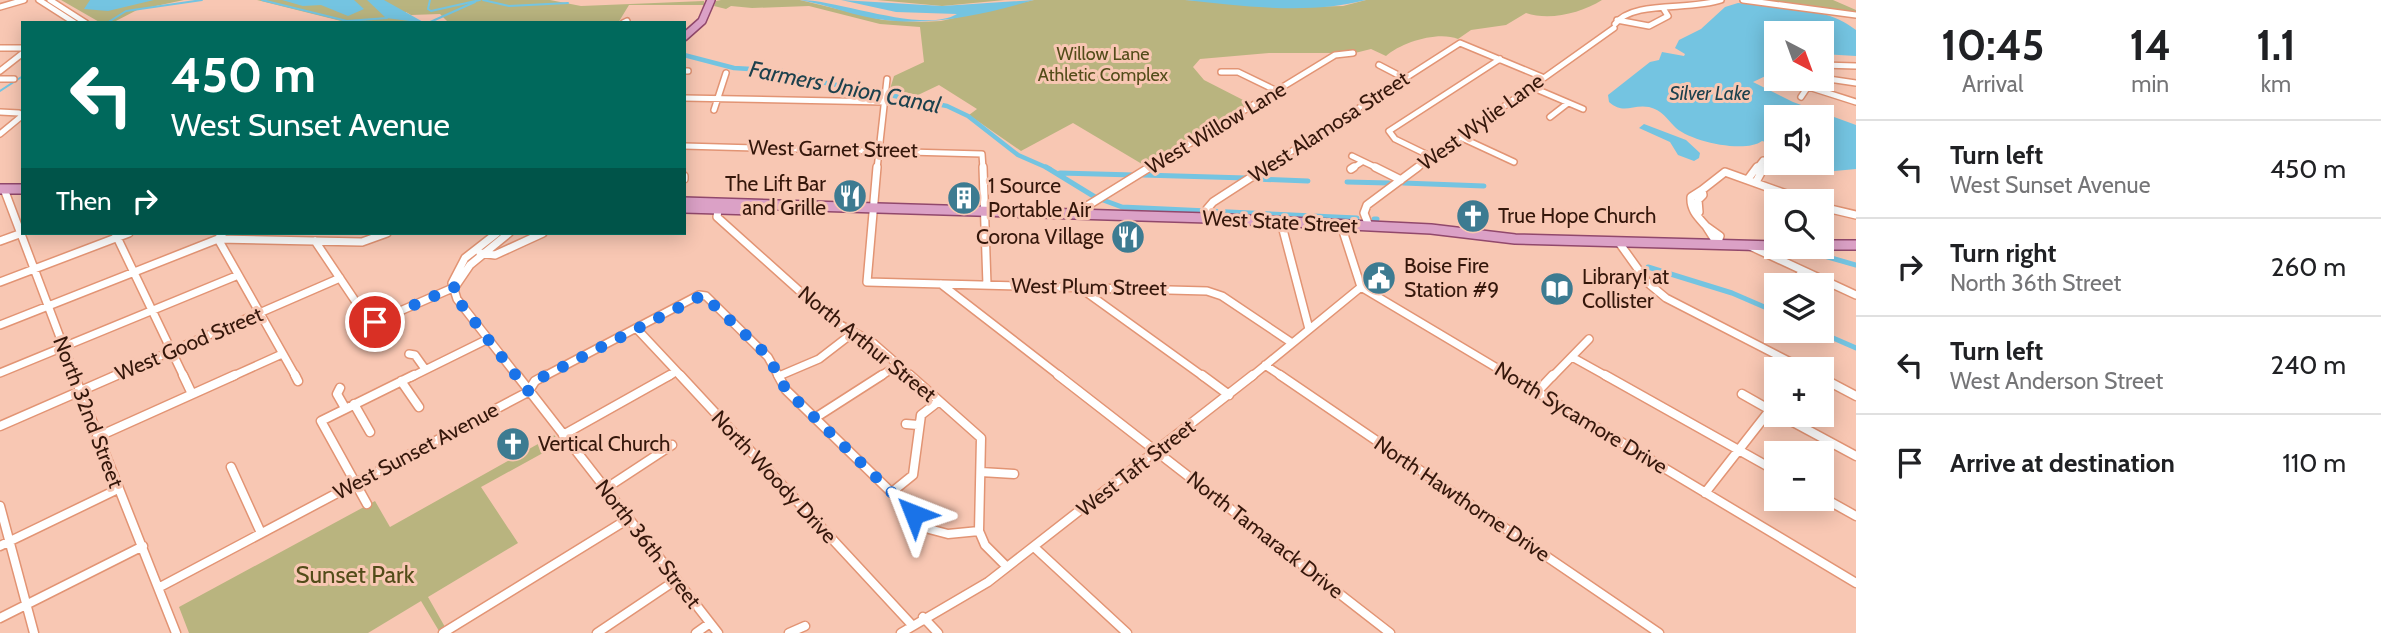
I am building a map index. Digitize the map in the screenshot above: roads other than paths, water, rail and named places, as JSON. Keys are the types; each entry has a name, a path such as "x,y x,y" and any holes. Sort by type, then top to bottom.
{"main road":[{"path":"686,35 702,21 710,3"},
{"path":"2,189 21,189"},
{"name":"West State Street","path":"686,204 718,209 783,207"},
{"name":"West State Street","path":"686,204 1086,214 1208,214 1515,239 1620,244 1721,242 1764,246"},
{"name":"West State Street","path":"718,209 723,206 752,205"},
{"path":"1834,245 1856,245"}],"street":[{"path":"0,7 24,0"},
{"path":"39,0 72,21"},
{"path":"50,0 83,21"},
{"name":"West Wylie Lane","path":"1369,226 1364,208 1630,11 1699,7 1721,0"},
{"path":"1743,0 1856,15"},
{"path":"1615,24 1649,26 1668,16 1663,8"},
{"name":"West Alamosa Street","path":"1208,214 1213,202 1460,43 1500,59"},
{"path":"0,48 21,51"},
{"path":"0,71 21,53"},
{"name":"West Willow Lane","path":"1086,214 1087,206 1335,55 1353,53"},
{"path":"1432,157 1389,134 1391,128 1424,106 1460,88 1500,59 1542,77"},
{"path":"1379,65 1404,78"},
{"path":"1834,65 1856,66"},
{"path":"1221,72 1238,72 1277,91"},
{"path":"715,110 726,73"},
{"path":"0,79 14,79"},
{"path":"873,209 887,79"},
{"path":"1834,80 1856,83"},
{"path":"1529,86 1583,109"},
{"path":"1801,97 1807,89 1812,88 1856,102"},
{"path":"686,98 885,96"},
{"path":"1550,117 1568,103"},
{"path":"0,112 21,112"},
{"path":"0,128 21,112"},
{"path":"0,134 21,112"},
{"path":"1460,136 1514,162"},
{"name":"West Garnet Street","path":"686,146 982,154 985,211"},
{"path":"1352,156 1401,180"},
{"path":"1748,178 1763,160 1768,161 1756,182"},
{"path":"1351,169 1362,162"},
{"path":"1721,242 1704,227 1706,226 1696,214 1699,212 1697,203 1703,195 1702,190 1725,172 1774,189"},
{"name":"North 32nd Street","path":"2,189 4,203 21,231"},
{"name":"North Arthur Street","path":"718,209 718,217 833,321 872,342 981,438 979,531"},
{"name":"West Plum Street","path":"873,209 865,277 871,283 1207,291 1222,296 1292,344"},
{"path":"1834,210 1856,215"},
{"path":"985,211 987,285"},
{"path":"1281,222 1309,329"},
{"path":"1342,225 1361,287"},
{"path":"0,241 21,233"},
{"name":"North 32nd Street","path":"23,235 79,391 160,587 176,633"},
{"path":"0,282 116,235 192,394"},
{"path":"286,241 290,235"},
{"path":"0,325 220,236 286,241 362,242 381,235"},
{"path":"455,287 452,283 458,268 472,251 494,235"},
{"path":"315,241 373,322 455,287 480,255 506,235"},
{"path":"480,255 499,253 539,235"},
{"path":"220,236 236,276 298,381"},
{"path":"480,255 489,238"},
{"path":"1620,244 1648,283 1667,299 1781,357"},
{"path":"1749,246 1856,295"},
{"path":"488,248 499,253"},
{"path":"468,268 465,264 472,251"},
{"path":"0,373 236,276"},
{"name":"West Good Street","path":"0,426 340,278"},
{"name":"North Tamarack Drive","path":"941,284 1390,633"},
{"name":"North 36th Street","path":"455,287 457,299 718,633"},
{"path":"1079,287 1229,395"},
{"name":"West Taft Street","path":"901,633 923,617 965,597 1034,547 1159,452 1361,287"},
{"name":"North Sycamore Drive","path":"1361,287 1856,583"},
{"name":"West Sunset Avenue","path":"160,587 528,391 535,381 699,295 706,296 768,356 779,376"},
{"name":"North Woody Drive","path":"636,328 912,625"},
{"path":"854,332 839,345 801,368 779,376 786,390 934,533 979,531 985,545 1007,567"},
{"path":"367,504 321,421 488,338"},
{"path":"1537,393 1589,339"},
{"path":"97,437 282,354"},
{"path":"409,354 415,355 425,369"},
{"path":"1572,357 1764,464"},
{"path":"815,418 898,365"},
{"name":"North Hawthorne Drive","path":"1265,365 1659,633"},
{"path":"563,435 676,372"},
{"path":"401,381 419,407"},
{"path":"1834,384 1856,396"},
{"path":"340,388 337,394 370,432"},
{"path":"1742,394 1764,406"},
{"path":"892,492 913,475 918,425 925,410 939,401"},
{"path":"1705,493 1738,449 1764,423"},
{"path":"906,424 918,425"},
{"path":"1803,427 1856,456"},
{"path":"605,489 672,445"},
{"path":"230,467 261,533"},
{"path":"981,472 1014,474"},
{"path":"0,546 118,489"},
{"path":"1834,504 1856,516"},
{"path":"0,506 34,633"},
{"path":"443,633 628,519"},
{"path":"0,618 143,546"},
{"path":"1034,547 1127,633"},
{"path":"597,633 676,580"},
{"path":"923,617 939,633"},
{"path":"695,633 710,623"},
{"path":"789,633 806,626"}],"water":[{"path":"90,0 154,0 108,11 84,9"},
{"path":"282,0 354,0 364,9 348,16 321,5 303,6"},
{"path":"367,0 384,0 421,21 409,21 386,18"},
{"path":"800,0 924,20 942,19 957,14 896,12 841,0 942,6 1034,0 960,18 923,21 904,21 864,16"},
{"path":"1185,0 1366,0 1344,5 1299,8 1253,7"},
{"name":"Silver Lake","path":"1738,3 1784,7 1830,16 1856,30 1856,56 1834,55 1834,21 1764,21 1764,77 1753,82 1764,88 1764,91 1771,91 1801,105 1764,105 1764,142 1754,145 1730,146 1703,141 1681,131 1654,108 1643,106 1624,109 1609,102 1608,95 1650,62 1659,60 1662,52 1684,56 1685,54 1675,48 1679,40 1701,29 1725,7"},
{"name":"Silver Lake","path":"1834,117 1856,125 1856,169 1834,171"},
{"path":"1644,124 1686,140 1700,153 1699,158 1694,161 1678,155 1670,142 1639,128"}],"waterway":[{"path":"110,21 126,11 202,0"},
{"path":"262,0 347,21 387,18"},
{"path":"430,0 428,9 431,11 480,0"},
{"path":"483,0 509,6 568,3"},
{"path":"432,21 475,2"},
{"name":"Farmers Union Canal","path":"686,56 734,68 782,71 821,82 947,106 968,116 1018,155 1047,168"},
{"path":"0,91 21,77"},
{"name":"Farmers Union Canal","path":"1047,168 1095,197 1122,207 1357,218"},
{"path":"1060,173 1134,175"},
{"path":"1143,175 1246,178"},
{"path":"1255,179 1308,181"},
{"path":"1347,182 1389,183"},
{"path":"1403,183 1484,186"},
{"path":"1834,259 1856,265"},
{"name":"Farmers Union Canal","path":"1648,267 1732,293 1764,307"},
{"name":"Farmers Union Canal","path":"1834,338 1856,348"}],"place":[{"name":"The Lift Bar and Grille","path":"850,196"},
{"name":"1 Source Portable Air","path":"964,198"},
{"name":"True Hope Church","path":"1473,216"},
{"name":"Corona Village","path":"1128,237"},
{"name":"Boise Fire Station #9","path":"1379,278"},
{"name":"Library! at Collister","path":"1557,289"},
{"name":"Vertical Church","path":"513,444"}],"park label":[{"name":"Willow Lane Athletic Complex","path":"1103,64"},
{"name":"Sunset Park","path":"355,575"}]}
